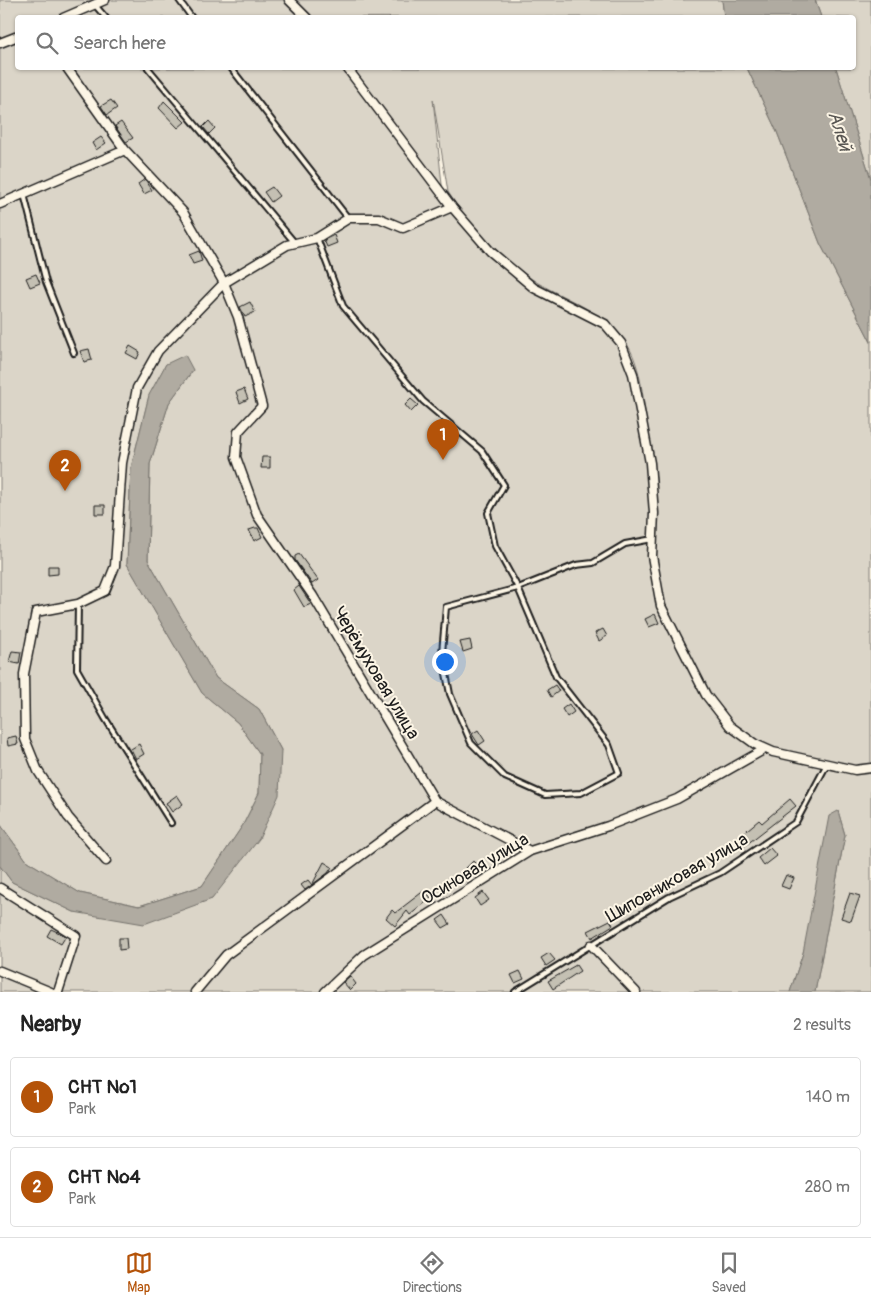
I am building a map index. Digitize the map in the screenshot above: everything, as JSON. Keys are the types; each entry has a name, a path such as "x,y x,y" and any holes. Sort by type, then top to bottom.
{"street":[{"path":"70,15 104,0"},
{"path":"289,0 304,15"},
{"path":"0,44 15,37"},
{"path":"68,70 125,150 183,212 224,283"},
{"path":"349,70 452,207 490,251 534,288 605,324 621,343 633,374 650,463 654,513 652,556 661,606 706,694 730,726 765,749 855,770 871,768"},
{"path":"0,204 125,150"},
{"path":"106,861 68,817 38,771 24,739 24,674 36,612 78,604 105,591 115,566 122,463 137,388 158,351 224,283 287,245 317,238 349,218 378,218 403,228 452,207"},
{"name":"Черёмуховая улица","path":"224,283 238,317 262,406 238,432 236,457 257,515 313,596 435,802"},
{"name":"Осиновая улица","path":"325,992 364,955 530,851 608,826 677,799 765,749"},
{"path":"194,992 226,955 435,802 530,851"},
{"path":"0,888 76,936 58,992"},
{"path":"592,945 636,992"},
{"path":"0,971 51,992"}],"lane":[{"path":"179,0 190,15"},
{"path":"95,5 103,15"},
{"path":"150,70 295,243"},
{"path":"233,70 349,218"},
{"path":"24,194 46,282 74,353"},
{"path":"317,238 343,306 422,401 482,450 504,485 488,513 495,546 518,588 556,677 609,745 619,773 580,793 545,795 505,777 471,743 450,694 442,654 446,607 518,588 576,565 593,564 625,544 653,539"},
{"path":"78,604 78,669 105,718 171,823"},
{"name":"Шиповниковая улица","path":"515,992 669,897 720,873 796,822 827,764"}],"shaded area":[{"path":"0,0 722,0 724,15 15,15 15,70 748,70 777,132 820,243 871,342 871,992 815,992 845,835 838,811 803,953 790,992 0,992 0,866 12,882 74,912 139,906 80,893 27,861 0,824","holes":["433,99 448,192 488,242 513,265 538,283 598,316 619,333 633,355 641,383 649,455 631,374 621,349 605,324 534,288 488,251 443,194","166,364 193,370 169,403 150,464 148,560 216,678 259,709 281,750 212,899 140,906 202,886 243,825 259,793 260,754 238,723 202,693 127,564 131,468 149,396"]},
{"path":"815,0 871,0 871,179 837,70 856,70 856,15 820,15"}],"water":[{"path":"722,0 815,0 820,15 724,15"},
{"name":"Алей","path":"748,70 837,70 871,179 871,342 820,243 777,132"},
{"path":"185,355 193,370 169,403 150,464 148,560 216,678 259,709 281,750 279,795 259,839 212,899 144,924 74,912 12,882 0,866 0,824 27,861 80,893 139,906 202,886 243,825 259,793 260,754 238,723 202,693 127,564 131,468 149,395 166,364"},
{"path":"838,811 845,835 815,992 790,992 803,953 829,816"}],"building":[{"path":"111,100 117,108 107,115 101,106"},
{"path":"164,101 185,122 178,128 159,108"},
{"path":"209,121 215,128 209,134 203,127"},
{"path":"121,122 133,138 126,142 115,126"},
{"path":"101,137 106,143 96,150 92,143"},
{"path":"145,179 152,190 144,194 138,184"},
{"path":"272,187 279,196 271,202 264,192"},
{"path":"334,235 337,243 327,247 324,240"},
{"path":"199,251 202,261 193,264 189,255"},
{"path":"36,274 40,283 30,287 26,278"},
{"path":"250,302 255,312 245,317 240,307"},
{"path":"130,346 140,352 137,359 126,353"},
{"path":"89,349 92,360 84,362 80,351"},
{"path":"244,389 248,399 240,403 236,392"},
{"path":"411,399 418,405 411,412 405,405"},
{"path":"262,457 270,457 270,468 261,468"},
{"path":"95,505 105,505 105,514 95,514"},
{"path":"258,528 262,537 254,541 249,530"},
{"path":"299,554 318,580 312,584 295,560 295,556"},
{"path":"48,566 58,566 58,574 48,575"},
{"path":"299,586 311,604 304,607 294,590"},
{"path":"655,614 659,623 649,627 645,619"},
{"path":"603,629 607,636 599,641 595,633"},
{"path":"470,640 472,649 463,652 460,642"},
{"path":"12,651 21,652 19,664 9,662"},
{"path":"555,685 559,691 551,697 547,690"},
{"path":"569,704 574,712 567,717 562,709"},
{"path":"478,730 485,741 479,745 472,734"},
{"path":"16,736 18,744 8,746 7,738"},
{"path":"139,744 144,754 136,759 131,749"},
{"path":"177,795 183,804 172,812 166,803"},
{"path":"790,799 796,806 742,848 735,840 759,820 762,823"},
{"path":"770,848 777,856 764,866 758,858"},
{"path":"473,861 480,868 473,875 466,868"},
{"path":"324,862 332,867 328,873 312,885"},
{"path":"786,875 794,878 789,889 781,886"},
{"path":"308,880 312,885 305,890 301,885"},
{"path":"425,890 431,898 410,915 407,911 395,926 386,918 392,910 395,913"},
{"path":"483,892 489,900 480,906 475,898"},
{"path":"850,893 860,896 851,921 841,918"},
{"path":"444,915 450,924 443,928 437,920"},
{"path":"610,920 613,925 592,938 588,931"},
{"path":"51,929 66,936 61,944 47,936"},
{"path":"119,938 126,938 127,949 119,950"},
{"path":"549,953 555,960 546,966 541,958"},
{"path":"576,965 580,971 553,989 548,981"},
{"path":"520,971 524,979 515,983 511,975"},
{"path":"350,976 356,984 350,990 343,982"}],"place":[{"name":"СНТ №1","path":"443,460"},
{"name":"СНТ №4","path":"65,491"}]}
